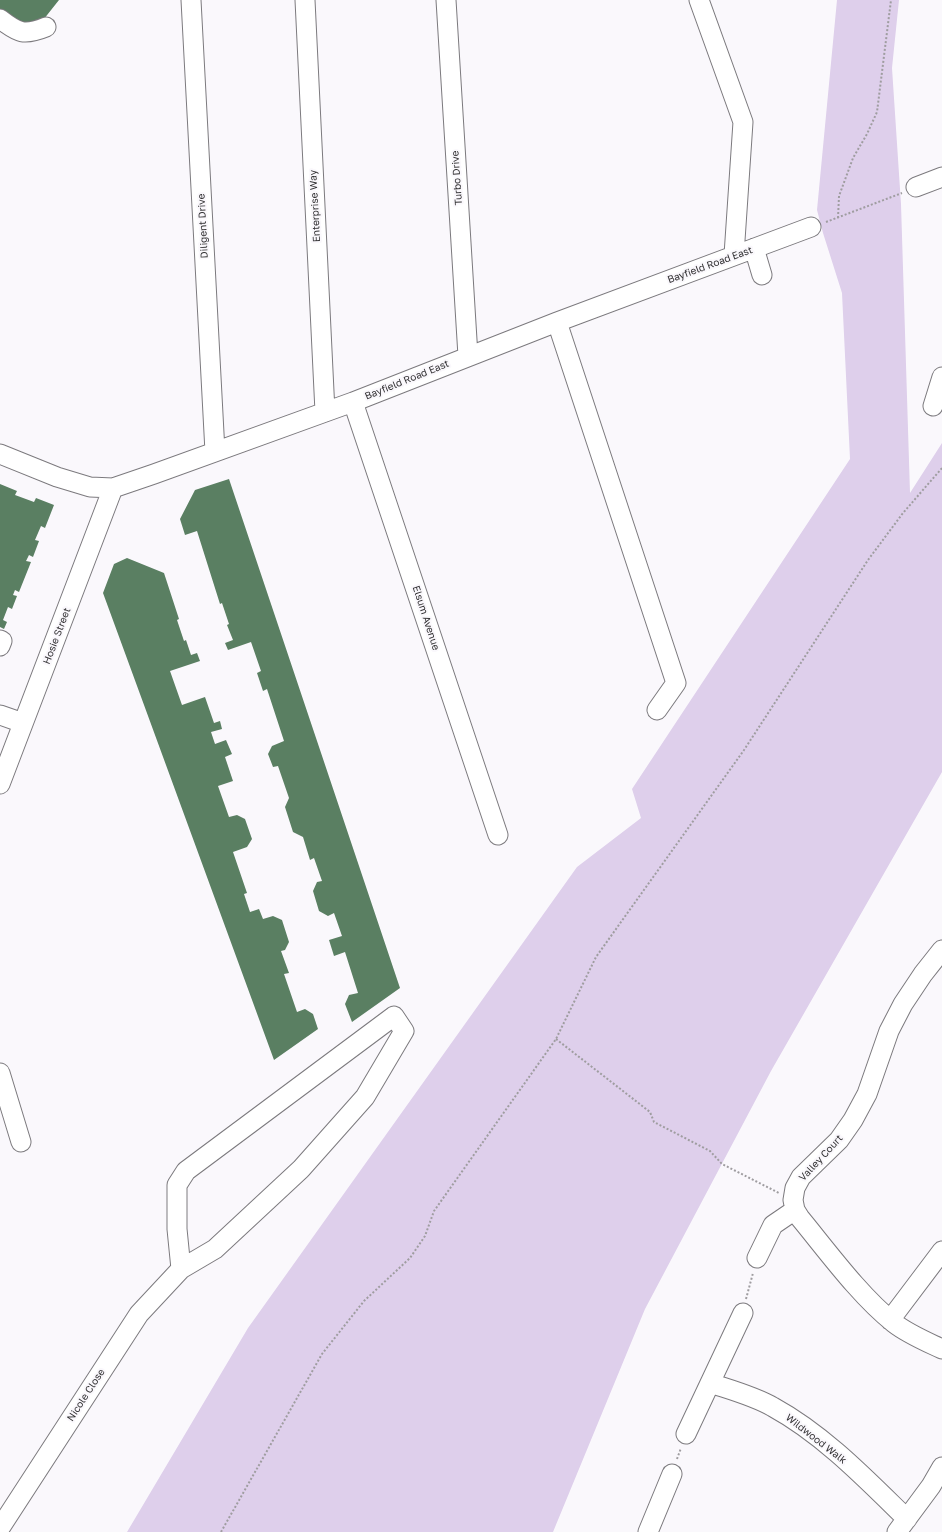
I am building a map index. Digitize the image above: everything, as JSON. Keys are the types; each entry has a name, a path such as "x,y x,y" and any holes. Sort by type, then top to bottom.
{"street":[{"name":"Diligent Drive","path":"191,0 215,452"},
{"name":"Enterprise Way","path":"305,0 325,412"},
{"name":"Turbo Drive","path":"446,0 468,356"},
{"path":"699,0 743,122 734,255"},
{"path":"0,19 18,32 25,33 46,27"},
{"path":"916,187 942,178"},
{"name":"Bayfield Road East","path":"0,454 57,477 90,487 113,488 353,402 557,322 812,227"},
{"path":"754,248 762,275"},
{"path":"557,322 676,683 657,710"},
{"path":"933,406 942,377"},
{"name":"Elsum Avenue","path":"353,402 498,835"},
{"name":"Hosie Street","path":"0,784 113,488"},
{"path":"0,640 2,641 0,646"},
{"path":"0,715 23,723"},
{"name":"Valley Court","path":"794,1205 795,1188 802,1177 839,1140 853,1120 867,1094 889,1030 915,986 942,950"},
{"name":"Nicole Close","path":"0,1528 139,1314 181,1269 215,1249 301,1169 365,1097 404,1031 394,1016 186,1171 177,1185 181,1269"},
{"path":"0,1073 21,1142"},
{"path":"757,1258 773,1225 794,1205 850,1278 875,1306 890,1320 914,1337 942,1349"},
{"path":"890,1320 942,1251"},
{"path":"686,1434 742,1313"},
{"name":"Wildwood Walk","path":"710,1383 749,1396 796,1421 855,1469 902,1526"},
{"path":"902,1526 941,1470"},
{"path":"648,1532 672,1474"}],"path":[{"path":"838,218 839,196 853,158 867,134 877,112 890,0"},
{"path":"812,227 888,200 916,187"},
{"path":"221,1532 322,1354 364,1300 410,1258 425,1236 434,1211 556,1039 596,957 744,750 868,560 903,513 942,468"},
{"path":"556,1039 650,1112 654,1122 710,1151 722,1164 794,1205"},
{"path":"742,1313 757,1258"},
{"path":"672,1474 686,1434"}],"shaded area":[{"path":"837,0 899,0 892,68 901,204 910,493 942,443 942,772 771,1071 645,1309 553,1532 127,1532 248,1328 577,867 641,818 632,789 850,459 842,293 817,210"}],"building":[{"path":"0,0 59,0 36,29 0,13"},
{"path":"229,479 400,988 352,1022 345,1004 349,995 358,993 345,952 334,956 329,940 342,936 334,913 328,916 319,911 313,891 317,882 322,881 314,858 310,860 303,837 293,832 285,807 289,798 278,766 273,767 268,754 272,746 284,741 267,689 263,691 257,673 261,671 251,642 228,650 225,643 233,640 227,625 229,624 222,603 220,604 197,531 185,535 180,519 195,490"},
{"path":"0,484 17,491 15,495 34,502 36,498 54,505 45,528 41,526 35,540 39,541 33,557 29,555 26,561 31,562 19,592 15,590 13,595 17,596 12,609 8,607 3,620 7,622 4,629 0,627"},
{"path":"127,558 164,573 179,619 177,620 184,641 186,640 191,655 197,653 200,661 170,671 182,705 205,697 214,723 220,721 222,729 211,732 215,744 226,740 232,754 225,757 233,781 218,786 229,817 237,815 245,819 252,839 247,847 233,852 247,893 244,894 250,912 259,909 263,919 273,916 282,920 289,942 285,950 281,951 289,973 284,974 297,1012 305,1009 313,1014 318,1029 274,1060 103,593 114,564"}]}
